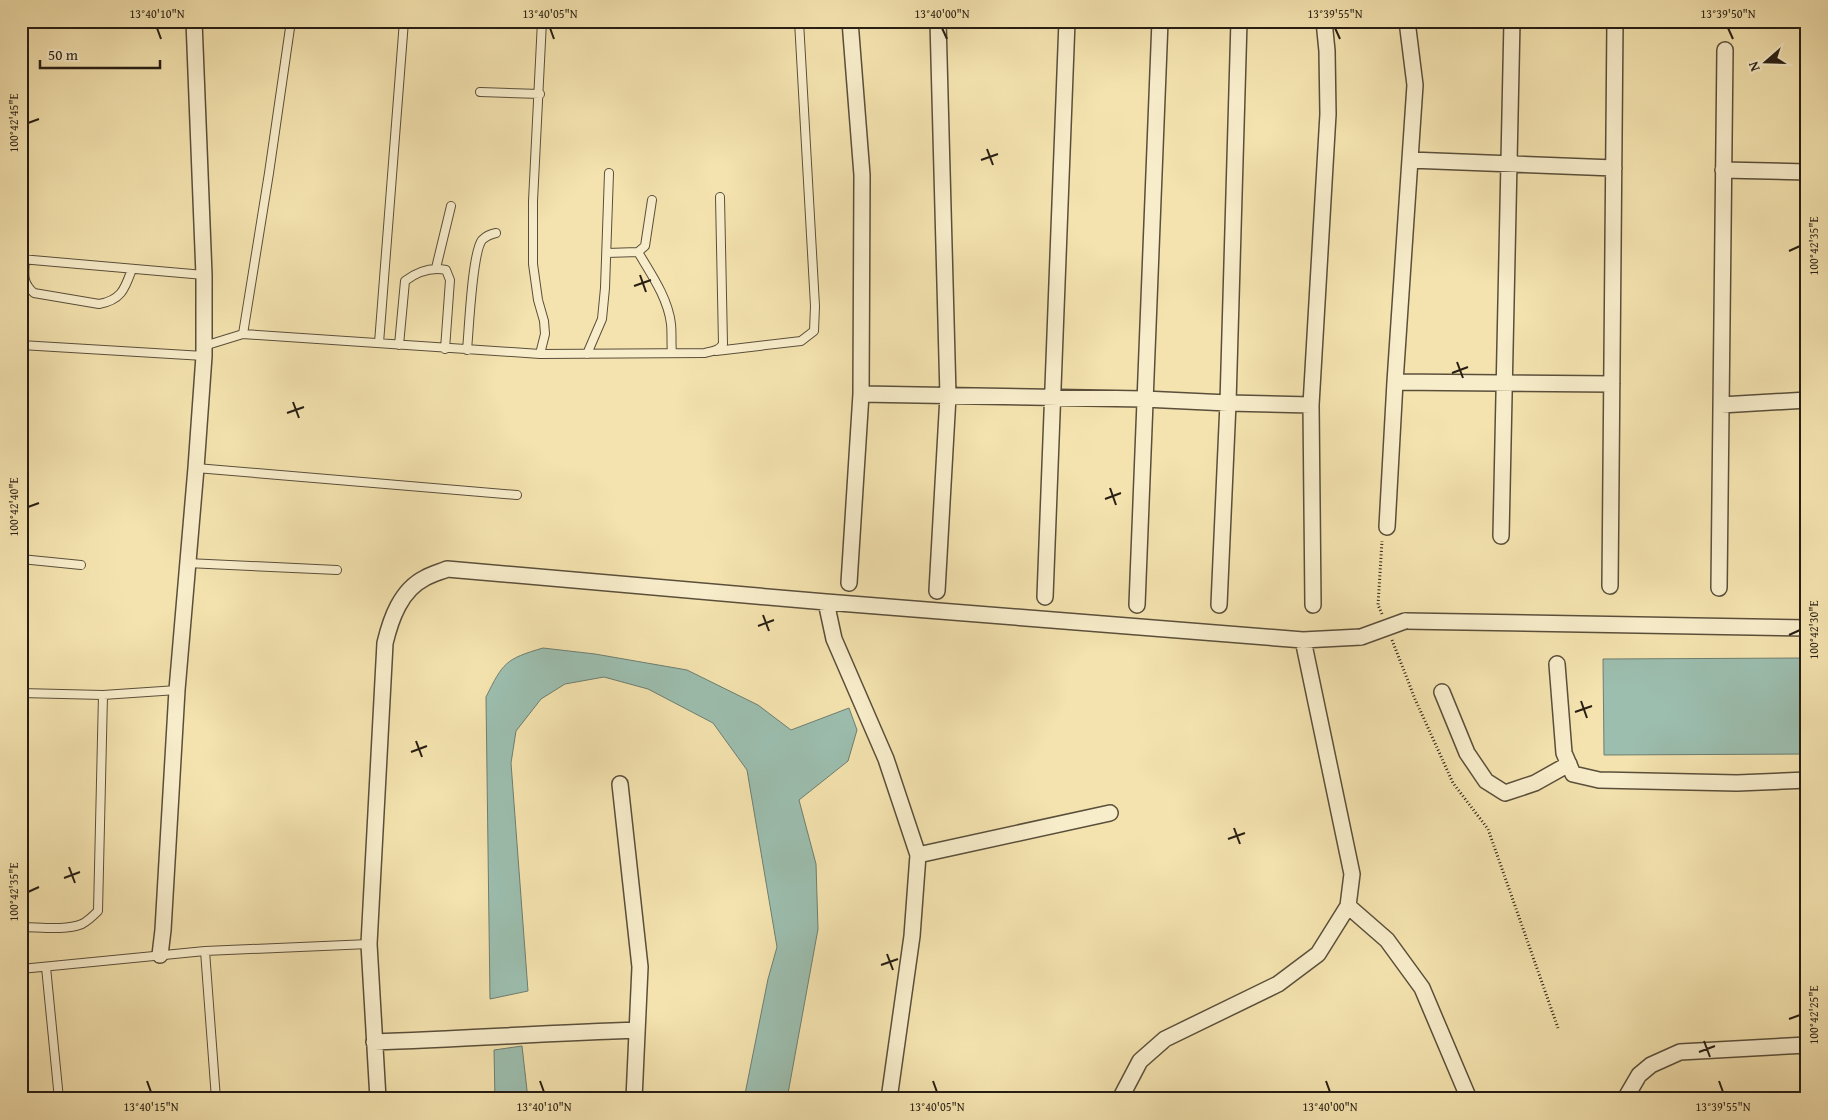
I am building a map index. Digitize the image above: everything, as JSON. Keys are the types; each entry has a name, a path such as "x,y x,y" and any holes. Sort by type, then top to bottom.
{"street":[{"path":"160,955 164,920 177,690 204,351 204,275 194,21"},
{"path":"849,583 861,394 862,175 850,21"},
{"path":"937,591 948,396 938,21"},
{"path":"1045,597 1067,21"},
{"path":"1137,605 1160,21"},
{"path":"1219,605 1228,403 1239,21"},
{"path":"1313,605 1311,405 1328,114 1327,51 1324,21"},
{"path":"1385,532 1415,85 1407,21"},
{"path":"1501,536 1512,21"},
{"path":"1610,586 1614,21"},
{"path":"1718,588 1725,50"},
{"path":"1410,160 1614,168"},
{"path":"1724,170 1807,172"},
{"path":"1395,382 1612,384"},
{"path":"861,394 1144,398 1311,405"},
{"path":"1721,405 1807,400"},
{"path":"378,1099 369,944 385,643 390,621 398,605 410,590 424,578 447,569 826,602 1303,640 1361,637 1404,621 1807,628"},
{"path":"826,602 834,639 886,759 918,855 912,936 889,1099"},
{"path":"1120,1099 1140,1061 1165,1038 1278,984 1318,954 1348,906 1352,874 1303,640"},
{"path":"1557,664 1564,753 1573,774 1599,780 1738,783 1807,780"},
{"path":"1442,692 1467,754 1486,781 1505,793 1535,783 1569,764"},
{"path":"620,784 640,968 634,1099"},
{"path":"918,855 1110,813"},
{"path":"1348,906 1387,940 1422,988 1469,1099"},
{"path":"374,1042 637,1030"},
{"path":"1626,1099 1639,1075 1651,1065 1680,1052 1807,1045"}],"lane":[{"path":"242,334 269,174 291,21"},
{"path":"379,343 404,21"},
{"path":"540,354 545,334 544,321 538,300 532,264 533,201 540,94 542,21"},
{"path":"21,345 204,351 242,334 445,349 540,354 587,354 705,353 801,341 814,331 815,306 799,21"},
{"path":"480,92 540,94"},
{"path":"587,354 602,319 607,253 609,173"},
{"path":"716,351 723,344 720,197"},
{"path":"607,253 638,252 645,246 652,200"},
{"path":"436,268 451,206"},
{"path":"467,350 474,270 478,248 482,240 496,233"},
{"path":"638,252 658,285 667,307 671,324 672,353"},
{"path":"132,269 119,296 110,302 99,304 34,293 27,288 23,259 204,275"},
{"path":"399,345 405,281 414,274 436,268 446,270 450,280 445,349"},
{"path":"196,468 517,495"},
{"path":"21,559 81,565"},
{"path":"188,563 337,570"},
{"path":"21,693 103,695 177,690"},
{"path":"21,927 60,928 81,924 98,911 103,695"},
{"path":"21,969 205,951 369,944"},
{"path":"205,951 216,1099"},
{"path":"46,967 59,1099"}],"path":[{"path":"1385,532 1378,605 1385,622"},
{"path":"1392,639 1415,698 1453,783 1488,829 1558,1028"}],"shaded area":[{"path":"543,648 595,654 687,670 758,705 791,730 849,708 857,730 848,761 799,800 816,864 818,929 787,1099 744,1099 768,979 777,947 747,770 713,723 648,689 604,677 565,684 541,699 516,731 511,763 528,991 490,999 486,697 501,669 513,659"},
{"path":"1807,658 1807,754 1604,755 1603,659"},
{"path":"522,1046 528,1099 495,1099 494,1050"}]}
